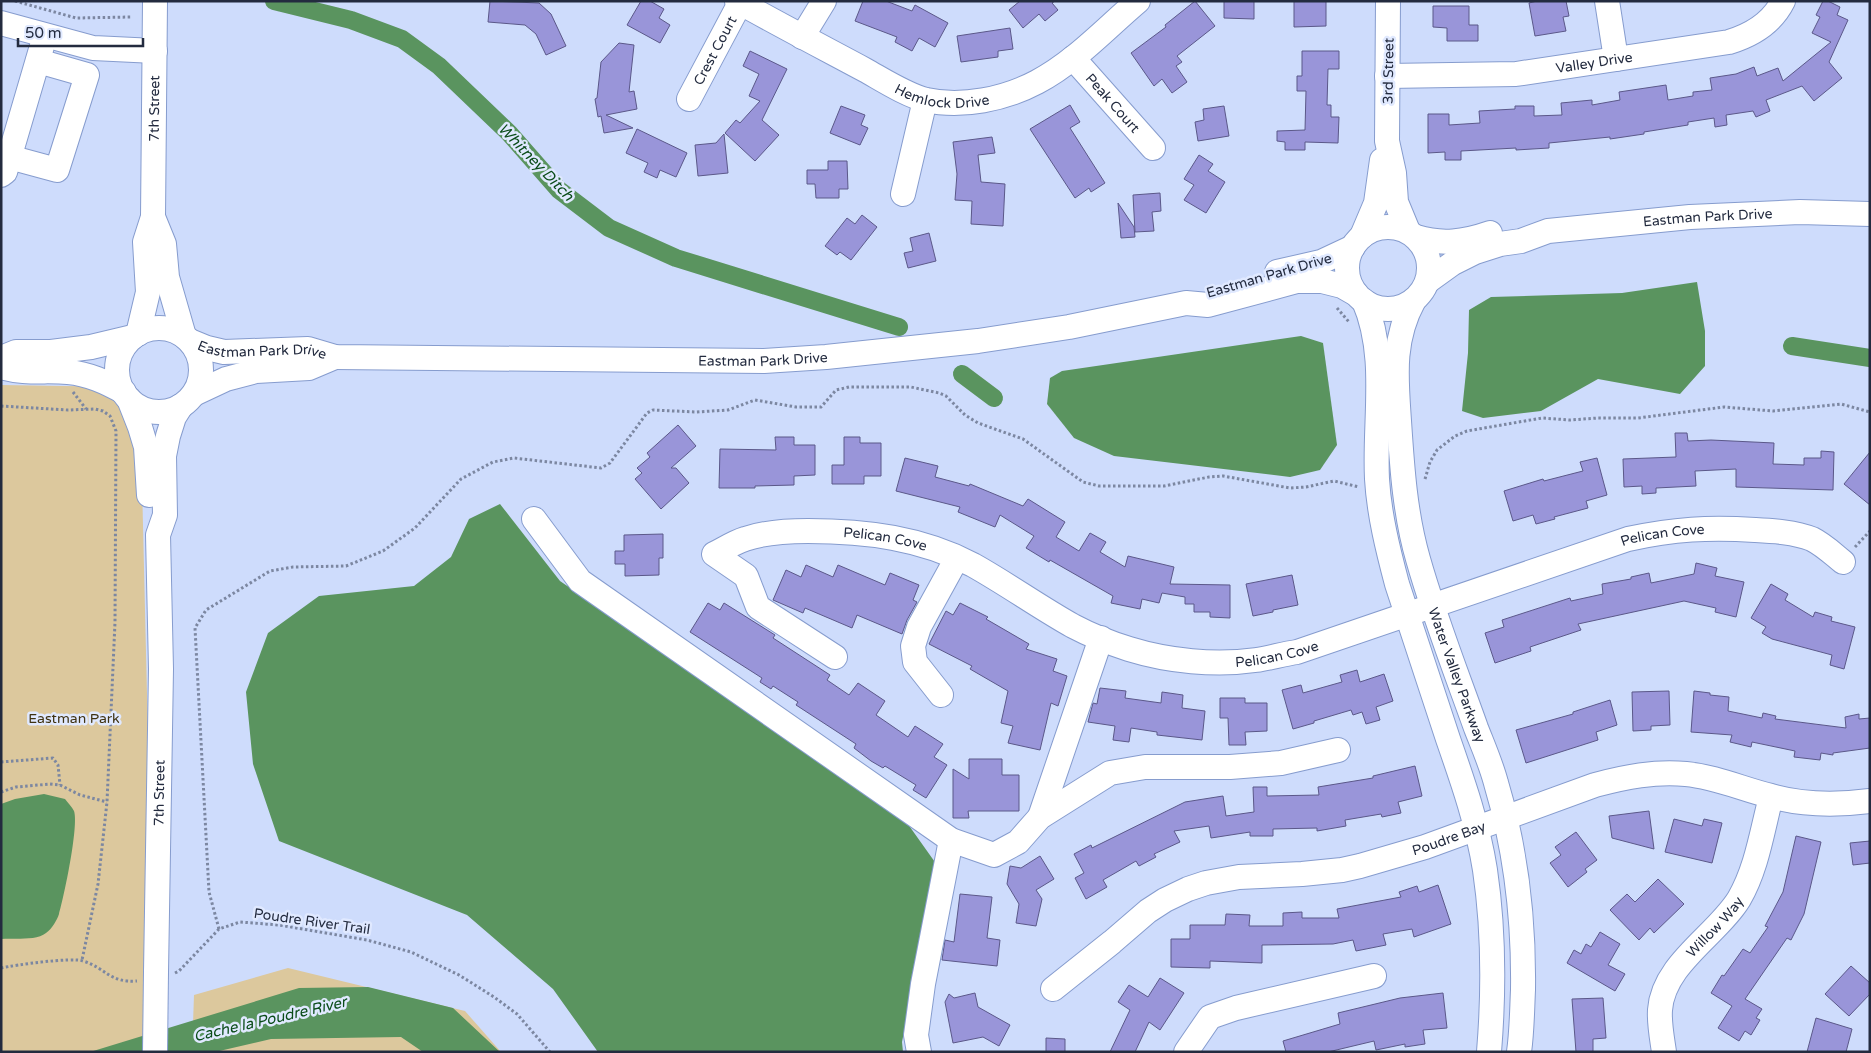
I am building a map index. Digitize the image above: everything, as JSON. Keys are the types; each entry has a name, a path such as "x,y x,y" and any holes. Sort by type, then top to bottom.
{"street":[{"name":"7th Street","path":"135,336 148,292 145,242 153,218 156,1"},
{"path":"802,37 824,1"},
{"name":"Hemlock Drive","path":"739,2 897,88 925,100 945,102 999,97 1037,82 1073,58 1138,1"},
{"name":"3rd Street","path":"1357,242 1376,203 1379,173 1387,141 1388,1"},
{"path":"1607,1 1616,59"},
{"name":"Valley Drive","path":"1388,76 1516,74 1729,42 1755,32 1770,20 1783,1"},
{"name":"Crest Court","path":"690,99 739,2"},
{"path":"1,23 93,48 155,51"},
{"path":"38,61 87,75 57,170 5,166 46,35"},
{"name":"Peak Court","path":"1073,58 1153,148"},
{"path":"903,194 925,100"},
{"name":"3rd Street","path":"1387,141 1394,173 1396,202 1412,234"},
{"name":"Eastman Park Drive","path":"1421,291 1453,263 1474,252 1548,231 1690,217 1800,212 1870,214"},
{"name":"7th Street","path":"153,218 164,244 167,277 187,339"},
{"name":"Eastman Park Drive","path":"1412,234 1431,242 1449,243 1518,226 1548,231"},
{"path":"1384,227 1396,228 1412,234 1423,246 1428,257 1430,269 1421,291 1404,306 1384,309 1360,298 1350,284 1347,272 1348,259 1357,242 1372,230 1384,227"},
{"name":"Eastman Park Drive","path":"1186,303 1206,291 1321,262 1357,242"},
{"name":"Eastman Park Drive","path":"187,339 207,348 224,352 308,349 336,357 764,361 826,358 978,341 1070,327 1186,303 1208,304 1297,281 1322,281 1342,286 1360,298"},
{"name":"Water Valley Parkway","path":"1421,291 1405,316 1396,356 1404,483 1417,557 1432,605 1496,781 1513,855 1521,925 1523,968 1519,1052"},
{"name":"Water Valley Parkway","path":"1360,298 1371,317 1378,356 1378,486 1390,558 1467,795 1484,869 1492,934 1492,1007 1488,1052"},
{"path":"1,358 16,352 51,352 91,347 135,336 156,328 166,329 187,339 198,353 201,367 200,381 187,400 165,411 148,410 138,406 126,395 95,377 78,374 17,371 1,367"},
{"path":"126,395 119,381 117,369 119,357 125,346 135,336"},
{"name":"Eastman Park Drive","path":"187,400 226,379 256,371 309,368 336,357"},
{"name":"7th Street","path":"126,395 140,427 146,447 150,516 158,535"},
{"name":"7th Street","path":"155,1052 161,669 158,535 165,515 164,456 168,436 174,417 187,400"},
{"path":"534,519 580,581 951,840 994,855 1018,842 1040,817 1110,773 1145,767 1230,767 1281,763 1338,750"},
{"name":"Pelican Cove","path":"835,657 758,607 746,576 714,554 745,538 784,531 859,532 888,536 914,542 957,558 987,573 1073,626 1129,649 1160,656 1211,662 1255,660 1297,652 1628,539 1660,532 1719,527 1778,531 1806,537 1826,547 1843,562"},
{"path":"941,694 915,662 913,646 919,627 957,558"},
{"path":"1040,817 1101,638"},
{"name":"Poudre Bay","path":"1053,989 1148,911 1188,889 1206,883 1239,877 1302,874 1351,868 1425,847 1595,785 1642,775 1672,774 1709,778 1732,783 1771,796 1814,802 1848,804 1870,801"},
{"name":"Willow Way","path":"1664,1052 1660,1008 1665,988 1683,962 1727,916 1739,898 1754,864 1771,796"},
{"path":"919,1052 916,1036 923,984 951,840"},
{"path":"1186,1052 1210,1017 1236,1008 1374,976"}],"path":[{"path":"15,1 76,18 132,17"},
{"path":"1333,305 1350,323"},
{"path":"1,968 25,964 82,960 112,978 126,982 179,971 219,929 209,892 195,628 206,610 270,571 293,567 346,566 383,551 415,528 461,479 493,462 514,458 601,468 610,463 647,413 653,410 696,412 728,410 755,400 796,407 821,407 836,390 849,387 911,387 946,396 965,415 978,424 1023,439 1083,482 1099,486 1164,486 1223,476 1290,488 1306,488 1334,481 1357,487 1378,486"},
{"path":"73,392 86,410"},
{"path":"1404,483 1424,480 1430,462 1437,450 1447,441 1461,433 1542,418 1570,420 1638,418 1724,406 1773,411 1841,404 1870,412"},
{"path":"1,406 38,409 95,409 103,411 110,416 116,432 115,622 107,802 98,884 82,960"},
{"path":"1,762 53,758 58,765 60,785"},
{"path":"1,792 16,787 50,784 60,785 80,796 107,802"},
{"name":"Poudre River Trail","path":"219,929 240,922 279,925 368,940 411,952 459,974 494,997 516,1014 550,1052"}],"green space":[{"name":"Eastman Park","path":"1,385 128,387 140,399 148,736 144,1052 1,1052"},
{"path":"288,968 465,1011 501,1052 192,1052 194,995"}],"water":[{"path":"1697,282 1705,331 1705,366 1680,394 1598,379 1541,411 1483,418 1462,411 1468,353 1469,310 1491,297 1622,293"},
{"path":"1301,336 1323,343 1337,445 1320,470 1290,477 1114,456 1074,438 1047,404 1050,378 1062,371"},
{"path":"500,504 560,581 905,820 937,865 902,1042 903,1052 598,1052 553,989 467,915 279,841 253,764 246,692 268,633 319,596 414,586 451,557 469,519"},
{"path":"44,794 65,799 74,811 75,819 73,846 59,914 56,922 42,936 1,939 1,804 15,799"},
{"name":"Cache la Poudre River","path":"368,987 453,1008 500,1052 423,1052 401,1037 271,1039 215,1052 90,1052 299,988"}],"building":[{"path":"490,1 539,3 551,14 566,46 546,55 536,34 525,25 488,22"},
{"path":"641,1 650,1 664,9 659,18 670,25 660,43 627,25"},
{"path":"863,1 886,1 912,11 915,5 948,23 935,47 919,38 912,51 895,42 897,37 855,21"},
{"path":"1020,1 1055,1 1052,3 1058,10 1045,21 1039,14 1023,28 1009,10"},
{"path":"1195,1 1215,26 1177,56 1182,62 1176,66 1187,82 1172,93 1162,79 1154,86 1131,53 1166,27 1165,25"},
{"path":"1224,1 1254,1 1254,19 1224,18"},
{"path":"1294,1 1326,1 1326,26 1294,27"},
{"path":"1537,1 1566,1 1569,16 1563,17 1566,31 1535,36 1529,3"},
{"path":"1823,1 1828,1 1840,7 1837,15 1848,20 1829,62 1842,78 1814,101 1802,86 1766,100 1770,111 1756,117 1753,111 1726,115 1727,125 1715,127 1714,118 1688,122 1688,125 1644,132 1644,134 1610,139 1610,137 1549,143 1549,148 1461,151 1461,160 1445,160 1445,152 1428,153 1428,114 1449,114 1449,125 1480,123 1479,111 1515,109 1515,106 1534,106 1534,116 1562,115 1561,103 1592,100 1592,105 1620,100 1619,92 1666,85 1668,100 1693,96 1693,92 1712,90 1710,78 1736,74 1754,67 1757,76 1778,68 1783,81 1831,42 1812,33 1820,17 1816,15"},
{"path":"1433,6 1469,6 1469,25 1478,25 1478,41 1447,41 1447,28 1433,27"},
{"path":"1010,28 1013,49 998,51 998,57 961,62 957,36"},
{"path":"619,43 634,45 629,92 634,91 637,109 606,115 633,128 604,133 601,116 598,117 595,99 597,98 601,62"},
{"path":"750,51 787,69 762,120 779,135 755,161 725,133 736,120 740,123 760,101 749,96 759,74 743,66"},
{"path":"1302,51 1339,51 1339,69 1328,69 1327,105 1331,105 1331,117 1339,117 1338,143 1305,142 1305,150 1285,150 1285,142 1277,141 1277,131 1305,130 1306,91 1297,91 1297,76 1302,76"},
{"path":"1070,105 1080,122 1070,128 1105,183 1091,192 1089,188 1075,198 1030,129"},
{"path":"841,106 865,115 861,125 868,128 860,145 830,133"},
{"path":"1224,106 1229,136 1198,141 1195,122 1204,120 1203,109"},
{"path":"637,129 687,153 676,177 660,170 657,178 644,172 648,163 626,153"},
{"path":"724,134 728,173 698,176 695,145 716,143"},
{"path":"992,137 995,153 978,155 981,182 1005,184 1003,226 971,224 972,201 955,200 957,174 953,142"},
{"path":"1199,155 1213,164 1208,171 1225,182 1206,213 1184,200 1194,185 1184,179"},
{"path":"828,161 847,161 848,189 839,189 839,198 816,198 815,184 807,184 807,170 828,170"},
{"path":"1160,193 1161,211 1152,212 1154,231 1135,232 1133,195"},
{"path":"1118,203 1134,227 1135,237 1121,238"},
{"path":"862,215 877,227 851,260 840,252 837,255 825,246 847,218 855,224"},
{"path":"929,233 936,261 908,268 904,253 913,251 910,238"},
{"path":"678,425 696,446 671,468 676,468 689,483 661,509 635,479 642,473 637,468 650,457 647,453"},
{"path":"1675,433 1687,433 1688,441 1711,440 1774,443 1773,464 1804,465 1804,458 1821,458 1821,451 1834,452 1833,490 1736,487 1736,469 1695,471 1696,486 1656,488 1656,493 1642,494 1642,486 1624,487 1623,459 1676,457"},
{"path":"775,437 794,437 794,445 815,445 815,475 794,476 794,485 719,488 720,449 776,450"},
{"path":"844,437 860,437 860,443 881,443 881,476 864,476 864,484 832,484 832,465 844,465"},
{"path":"1870,452 1870,505 1844,484"},
{"path":"905,458 938,466 935,477 969,486 970,484 1023,506 1028,499 1065,522 1056,537 1079,551 1090,533 1106,542 1100,552 1125,567 1128,556 1174,567 1170,584 1230,585 1230,618 1210,617 1210,612 1194,612 1194,604 1185,604 1185,597 1162,593 1159,603 1142,599 1140,609 1111,603 1113,596 1026,548 1034,536 1000,515 995,527 958,512 960,507 896,491"},
{"path":"1597,458 1607,495 1586,501 1588,508 1554,517 1555,519 1536,524 1533,515 1513,521 1504,491 1543,479 1544,481 1583,471 1580,462"},
{"path":"663,534 663,558 659,558 659,575 625,576 625,564 615,564 615,551 624,551 624,535"},
{"path":"1696,563 1717,568 1715,576 1744,582 1736,617 1715,612 1716,608 1684,601 1578,624 1581,630 1530,647 1531,651 1495,663 1485,633 1504,627 1502,620 1570,598 1571,601 1603,594 1602,584 1631,579 1631,577 1649,573 1651,583 1694,574"},
{"path":"806,565 833,577 838,565 885,585 890,573 919,585 913,600 917,602 902,634 857,615 852,628 805,608 803,613 773,600 786,570 801,577"},
{"path":"1292,575 1298,605 1253,616 1246,584"},
{"path":"1771,584 1788,594 1785,600 1813,617 1815,612 1832,617 1831,621 1855,627 1844,669 1830,665 1832,655 1772,639 1762,633 1766,627 1751,618"},
{"path":"708,603 720,610 724,603 775,635 773,638 830,675 827,680 849,695 858,683 885,701 876,715 908,737 915,726 943,744 934,757 947,765 926,798 913,790 916,785 885,766 883,768 871,761 854,748 856,744 796,705 798,702 773,686 771,689 760,682 762,678 690,632"},
{"path":"960,603 988,617 986,619 1029,644 1026,649 1057,659 1053,671 1067,676 1058,706 1051,703 1040,750 1008,743 1013,726 1001,723 1008,691 970,669 972,666 929,644 946,611 953,615"},
{"path":"1357,670 1360,682 1384,674 1393,701 1376,707 1380,720 1366,724 1362,712 1353,715 1351,710 1293,729 1282,690 1301,685 1303,693 1342,682 1340,675"},
{"path":"1100,688 1126,691 1125,698 1161,703 1162,692 1183,695 1182,708 1205,711 1202,740 1157,735 1157,732 1131,728 1129,742 1113,740 1115,726 1088,722 1093,703 1097,704"},
{"path":"1669,691 1670,725 1651,726 1651,730 1633,731 1632,692"},
{"path":"1694,691 1729,697 1728,711 1762,718 1763,713 1776,716 1775,719 1846,728 1845,717 1859,714 1859,719 1870,718 1870,748 1833,753 1833,755 1821,753 1820,760 1794,757 1795,751 1752,742 1751,747 1730,742 1732,735 1691,732"},
{"path":"1220,698 1245,698 1245,703 1267,703 1267,731 1245,732 1246,745 1229,745 1228,718 1220,718"},
{"path":"1610,700 1617,725 1596,732 1598,740 1526,763 1516,730 1573,714 1573,712"},
{"path":"969,759 1002,759 1002,775 1019,775 1019,811 968,811 969,818 953,818 953,769 969,779"},
{"path":"1415,766 1422,796 1398,802 1401,813 1382,817 1381,814 1345,820 1346,826 1317,831 1317,828 1273,829 1273,836 1250,836 1250,832 1211,838 1209,826 1174,831 1180,842 1154,854 1156,857 1139,866 1136,861 1103,880 1107,887 1086,899 1075,878 1084,873 1074,854 1091,845 1092,848 1185,802 1223,796 1226,816 1254,812 1253,787 1267,787 1267,796 1319,795 1318,787 1373,778 1373,776"},
{"path":"1649,811 1654,849 1612,838 1609,816"},
{"path":"1674,819 1702,826 1704,819 1722,823 1712,863 1665,852"},
{"path":"1576,832 1597,860 1585,869 1587,872 1568,887 1550,863 1561,855 1555,847"},
{"path":"1796,836 1821,842 1804,914 1791,940 1787,938 1745,999 1762,1009 1756,1018 1760,1020 1751,1035 1745,1031 1739,1041 1718,1028 1732,1006 1711,993 1722,975 1724,976 1743,949 1750,953 1768,927 1765,926 1783,892"},
{"path":"1870,841 1870,863 1853,865 1850,843"},
{"path":"1040,856 1054,879 1036,890 1042,899 1036,926 1016,923 1019,904 1007,884 1010,866 1021,868"},
{"path":"1658,879 1684,904 1654,933 1650,928 1639,940 1610,910 1627,894 1635,902"},
{"path":"1438,885 1451,924 1414,937 1412,929 1383,934 1386,945 1356,951 1353,940 1333,944 1262,945 1262,963 1210,961 1210,968 1171,967 1171,939 1190,939 1190,925 1225,925 1226,914 1250,915 1249,926 1283,926 1283,913 1302,912 1302,918 1339,918 1337,909 1401,897 1399,892 1417,886 1419,892"},
{"path":"960,894 992,897 987,938 1000,940 997,966 942,960 945,940 954,942"},
{"path":"1600,932 1620,944 1608,965 1625,974 1615,991 1567,963 1574,950 1581,954 1586,944 1591,947"},
{"path":"1851,966 1870,983 1870,994 1849,1016 1825,994"},
{"path":"1160,978 1184,993 1160,1030 1149,1022 1135,1052 1110,1052 1130,1010 1118,1002 1129,985 1148,997"},
{"path":"975,993 978,1007 1010,1025 999,1046 983,1037 953,1043 945,1002 949,994 954,998"},
{"path":"1443,993 1447,1028 1423,1030 1425,1044 1405,1047 1405,1044 1376,1050 1374,1041 1328,1052 1286,1052 1283,1041 1340,1024 1338,1013 1400,998"},
{"path":"1603,998 1606,1038 1593,1039 1593,1052 1576,1052 1572,999"},
{"path":"1816,1018 1852,1029 1846,1052 1807,1052"},
{"path":"1046,1038 1065,1039 1065,1052 1046,1052"}],"waterway":[{"name":"Whitney Ditch","path":"274,1 351,20 402,39 439,66 509,133 559,190 609,228 676,258 899,327"},
{"name":"Whitney Ditch","path":"1792,346 1870,358"},
{"name":"Whitney Ditch","path":"962,374 994,398"}]}
